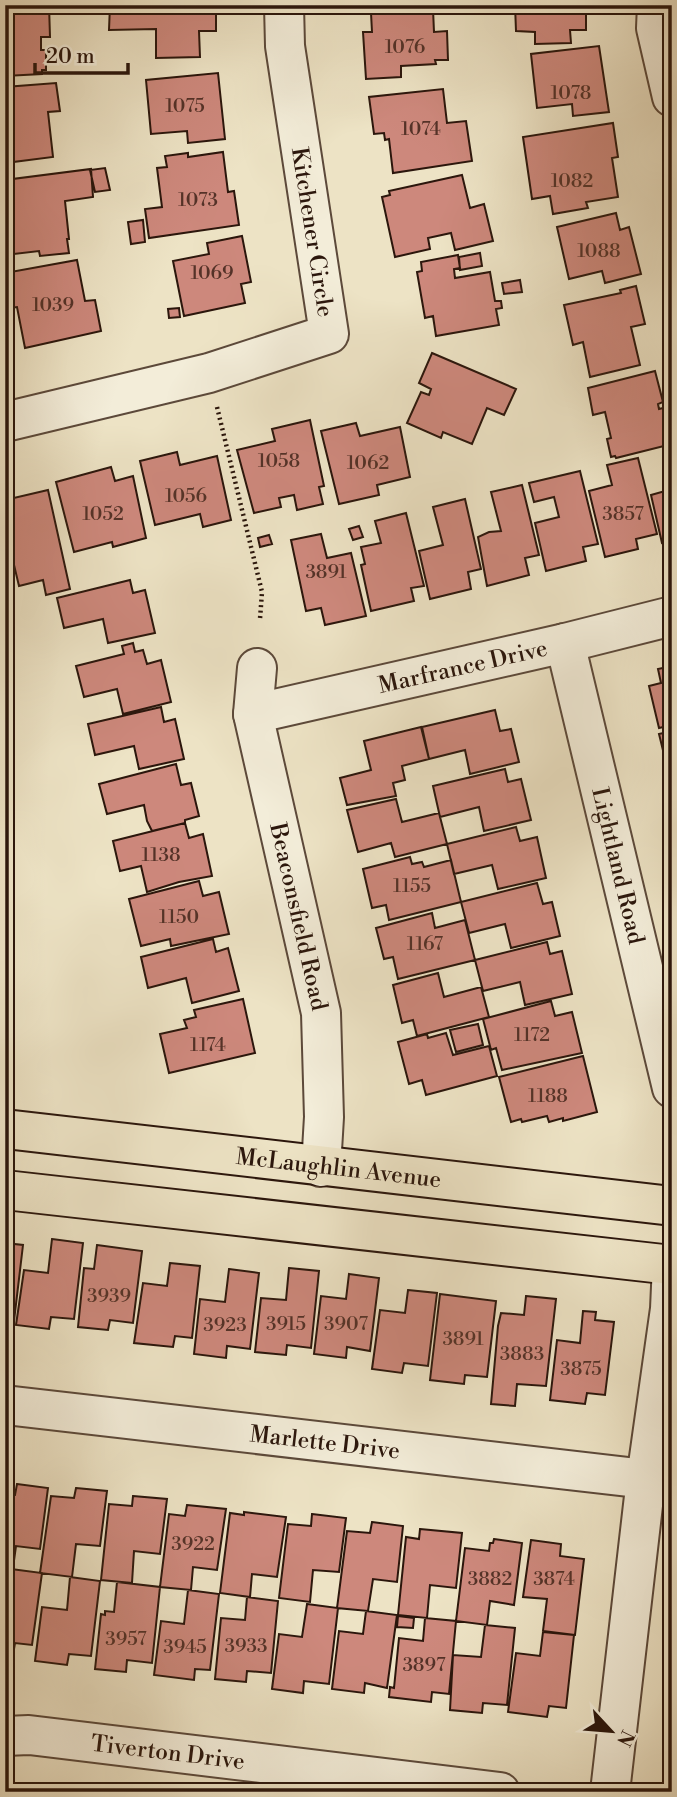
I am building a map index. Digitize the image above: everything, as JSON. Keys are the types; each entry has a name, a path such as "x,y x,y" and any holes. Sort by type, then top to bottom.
{"main road":[{"name":"McLaughlin Avenue","path":"5,1129 672,1206"},
{"path":"5,1190 672,1265"}],"street":[{"name":"Kitchener Circle","path":"5,422 209,373 329,334 285,46 284,5"},
{"path":"657,5 656,27 672,97"},
{"name":"Marfrance Drive","path":"253,714 565,643 672,615"},
{"name":"Lightland Road","path":"565,643 672,1088"},
{"name":"Beaconsfield Road","path":"257,668 253,714 321,1013 324,1117 321,1167"},
{"path":"610,1792 646,1479 670,1309 672,1265"},
{"name":"Marlette Drive","path":"5,1405 646,1479"},
{"name":"Tiverton Drive","path":"5,1735 29,1735 500,1792"}],"path":[{"path":"218,407 262,592 260,619"}],"building":[{"path":"5,5 49,5 50,37 41,37 41,50 46,50 46,70 42,70 42,74 5,76"},
{"path":"110,5 216,5 216,31 199,31 200,57 156,58 156,29 109,30"},
{"path":"515,5 596,5 596,11 586,12 586,30 570,30 571,43 535,44 535,32 516,31"},
{"path":"433,9 434,32 447,31 448,60 435,60 436,64 401,66 401,77 366,79 363,32 372,32 371,13"},
{"path":"599,46 609,112 573,116 572,104 537,108 531,54"},
{"path":"218,73 225,139 188,143 187,131 151,134 146,80"},
{"path":"56,83 60,111 48,112 53,157 5,163 5,87"},
{"path":"443,89 447,123 466,121 472,161 393,173 389,139 385,140 384,133 374,134 369,97"},
{"path":"613,123 618,157 612,158 618,197 586,202 588,208 553,214 550,196 532,199 523,137"},
{"path":"223,152 228,192 234,191 239,225 149,238 145,209 162,207 157,168 167,167 165,156 188,153 188,157"},
{"path":"105,168 110,190 95,192 90,170"},
{"path":"91,169 93,197 65,201 69,253 40,256 39,251 5,255 5,180"},
{"path":"462,175 470,208 484,204 493,241 455,250 451,233 428,238 430,249 395,257 382,197 390,195 389,191"},
{"path":"616,213 620,230 629,227 641,274 605,283 602,271 569,279 557,227"},
{"path":"143,220 145,242 131,244 128,222"},
{"path":"242,236 251,282 241,284 245,303 184,316 173,261 209,254 207,243"},
{"path":"480,253 482,266 460,270 459,257"},
{"path":"458,255 460,268 454,269 455,278 490,272 495,301 501,301 502,308 496,309 499,325 436,336 433,316 425,318 417,272 422,271 421,262"},
{"path":"77,260 85,301 95,300 101,331 25,348 17,307 10,308 5,273"},
{"path":"520,280 522,292 504,294 502,283"},
{"path":"636,286 645,324 631,327 640,365 590,377 583,342 573,345 564,305 621,293 620,290"},
{"path":"179,308 180,317 169,318 168,309"},
{"path":"432,353 516,389 504,415 487,408 472,444 443,432 441,438 407,423 421,392 429,395 431,389 419,383"},
{"path":"655,371 663,402 658,404 659,409 672,407 672,444 611,457 607,439 611,438 605,412 593,415 588,388"},
{"path":"310,420 324,486 319,487 323,504 297,510 294,495 279,498 281,507 254,513 237,450 275,441 272,429"},
{"path":"356,423 360,436 400,427 410,477 377,485 379,495 339,504 321,431"},
{"path":"672,450 672,478 665,451"},
{"path":"177,452 180,465 217,456 231,520 203,527 200,514 155,525 140,461"},
{"path":"638,458 657,534 636,539 638,549 605,557 589,491 612,485 607,465"},
{"path":"111,467 115,481 133,476 146,538 113,547 112,542 74,552 56,482"},
{"path":"580,471 598,544 583,547 586,561 546,571 535,523 559,517 554,497 534,502 529,483"},
{"path":"522,485 539,555 525,558 529,575 487,586 478,537 501,531 491,492"},
{"path":"672,489 672,541 662,543 651,495"},
{"path":"48,490 70,589 46,595 43,580 19,586 14,565 5,567 5,500"},
{"path":"465,499 481,569 468,572 471,589 430,599 419,551 443,545 433,507"},
{"path":"406,513 424,586 411,588 414,601 371,611 361,565 365,564 361,547 381,543 375,521"},
{"path":"359,526 363,537 353,540 349,529"},
{"path":"321,534 327,558 351,553 366,616 325,625 321,608 306,611 291,540"},
{"path":"269,535 272,544 260,547 258,538"},
{"path":"130,580 133,593 145,590 155,633 108,643 103,619 64,628 57,598"},
{"path":"133,643 135,652 143,650 147,664 161,660 171,702 123,714 117,689 84,697 76,666 124,654 122,646"},
{"path":"672,666 672,725 659,728 649,686 661,683 658,669"},
{"path":"161,707 164,722 175,719 184,759 139,769 134,746 95,755 88,724"},
{"path":"495,710 500,731 511,729 519,762 470,774 465,750 429,759 422,727"},
{"path":"421,727 429,759 402,766 405,780 393,783 396,796 347,805 340,778 371,770 364,741"},
{"path":"672,731 672,774 669,775 659,734"},
{"path":"176,764 181,785 191,783 199,816 185,820 185,823 152,831 144,805 107,814 99,784"},
{"path":"505,769 508,782 521,779 531,820 484,831 479,807 440,817 433,786"},
{"path":"396,799 402,822 439,813 447,844 395,857 391,843 358,852 347,810"},
{"path":"185,823 189,838 203,834 212,876 147,892 141,866 120,871 113,841"},
{"path":"516,827 520,841 537,837 546,878 498,889 492,865 454,874 447,844"},
{"path":"410,857 412,864 422,862 424,867 451,860 461,902 389,920 386,905 372,908 363,869"},
{"path":"199,881 203,896 219,892 229,934 171,946 170,939 141,946 129,899"},
{"path":"537,883 543,904 552,902 560,936 511,948 505,924 469,933 461,902"},
{"path":"432,913 435,928 465,920 475,960 398,979 393,957 384,959 376,928"},
{"path":"213,939 216,952 228,948 239,991 192,1003 186,978 148,988 141,957"},
{"path":"547,942 550,954 562,951 572,994 525,1005 520,982 483,991 475,960"},
{"path":"438,973 444,997 481,987 489,1017 417,1036 413,1020 402,1023 393,985"},
{"path":"243,999 255,1053 169,1073 160,1034 187,1028 184,1020 196,1017 194,1010"},
{"path":"551,1001 555,1016 572,1012 582,1053 502,1070 496,1048 491,1050 483,1019"},
{"path":"478,1024 483,1045 456,1052 450,1030"},
{"path":"446,1033 453,1055 489,1046 497,1076 426,1095 422,1080 409,1084 398,1042 427,1034 428,1038"},
{"path":"583,1056 597,1112 563,1121 563,1118 549,1122 547,1116 511,1122 499,1077"},
{"path":"52,1239 83,1243 74,1319 51,1317 49,1329 16,1325 24,1270 48,1273"},
{"path":"5,1243 23,1245 14,1321 5,1320"},
{"path":"97,1245 142,1251 133,1323 110,1320 108,1330 78,1327 84,1268 94,1269"},
{"path":"170,1263 200,1266 192,1338 175,1336 173,1347 134,1343 143,1283 167,1286"},
{"path":"289,1268 319,1271 311,1348 287,1345 286,1355 255,1352 261,1298 286,1300"},
{"path":"229,1269 259,1273 250,1349 227,1346 226,1358 194,1354 200,1299 225,1302"},
{"path":"349,1274 379,1278 370,1351 347,1347 346,1358 314,1354 321,1296 346,1299"},
{"path":"408,1290 437,1293 428,1366 404,1363 402,1373 372,1369 380,1310 405,1313"},
{"path":"440,1294 496,1301 487,1377 465,1375 464,1384 430,1380"},
{"path":"526,1296 556,1299 546,1386 517,1384 515,1406 491,1404 501,1313 524,1315"},
{"path":"583,1311 596,1312 595,1320 614,1322 605,1395 587,1393 585,1404 550,1400 557,1340 580,1343"},
{"path":"17,1484 48,1488 40,1549 16,1546 13,1568 5,1567 5,1494 15,1495"},
{"path":"76,1488 107,1491 100,1546 76,1544 72,1577 40,1573 51,1496 74,1498"},
{"path":"133,1496 167,1499 160,1554 134,1551 132,1583 101,1580 109,1504 132,1506"},
{"path":"187,1505 226,1509 217,1570 193,1567 191,1590 160,1587 169,1514 185,1516"},
{"path":"244,1512 286,1517 277,1577 252,1574 250,1597 220,1593 230,1513 244,1515"},
{"path":"312,1514 346,1518 339,1572 313,1570 310,1602 279,1598 288,1524 311,1526"},
{"path":"372,1522 403,1526 397,1582 373,1579 368,1611 337,1608 347,1531 370,1533"},
{"path":"420,1529 462,1533 456,1588 430,1585 427,1618 398,1615 406,1537 419,1539"},
{"path":"494,1539 522,1543 514,1605 490,1601 487,1625 456,1621 465,1548 489,1551 490,1543 493,1543"},
{"path":"531,1540 561,1544 560,1556 584,1559 575,1635 543,1631 547,1599 523,1597"},
{"path":"11,1569 42,1573 32,1645 15,1643 13,1655 5,1654 5,1593 8,1594 9,1584 5,1584 5,1572"},
{"path":"70,1577 100,1581 91,1656 69,1654 67,1665 35,1661 42,1607 67,1610"},
{"path":"117,1582 160,1587 152,1663 127,1660 126,1672 95,1669 101,1614 105,1615 105,1611 114,1612"},
{"path":"188,1590 219,1594 210,1670 195,1669 194,1680 154,1675 161,1621 184,1624"},
{"path":"247,1597 278,1601 271,1673 247,1671 246,1682 215,1679 221,1618 245,1620"},
{"path":"307,1604 338,1608 329,1684 304,1681 303,1693 272,1689 279,1634 302,1637"},
{"path":"366,1611 397,1615 387,1688 365,1683 364,1693 332,1689 339,1631 363,1634"},
{"path":"398,1616 414,1618 413,1628 397,1627"},
{"path":"425,1618 456,1621 449,1694 432,1692 431,1702 389,1697 390,1687 394,1688 399,1638 423,1641"},
{"path":"485,1625 515,1628 507,1705 483,1703 482,1713 450,1710 453,1655 481,1657"},
{"path":"543,1632 574,1635 566,1708 549,1706 547,1717 508,1712 516,1653 540,1656"}]}
